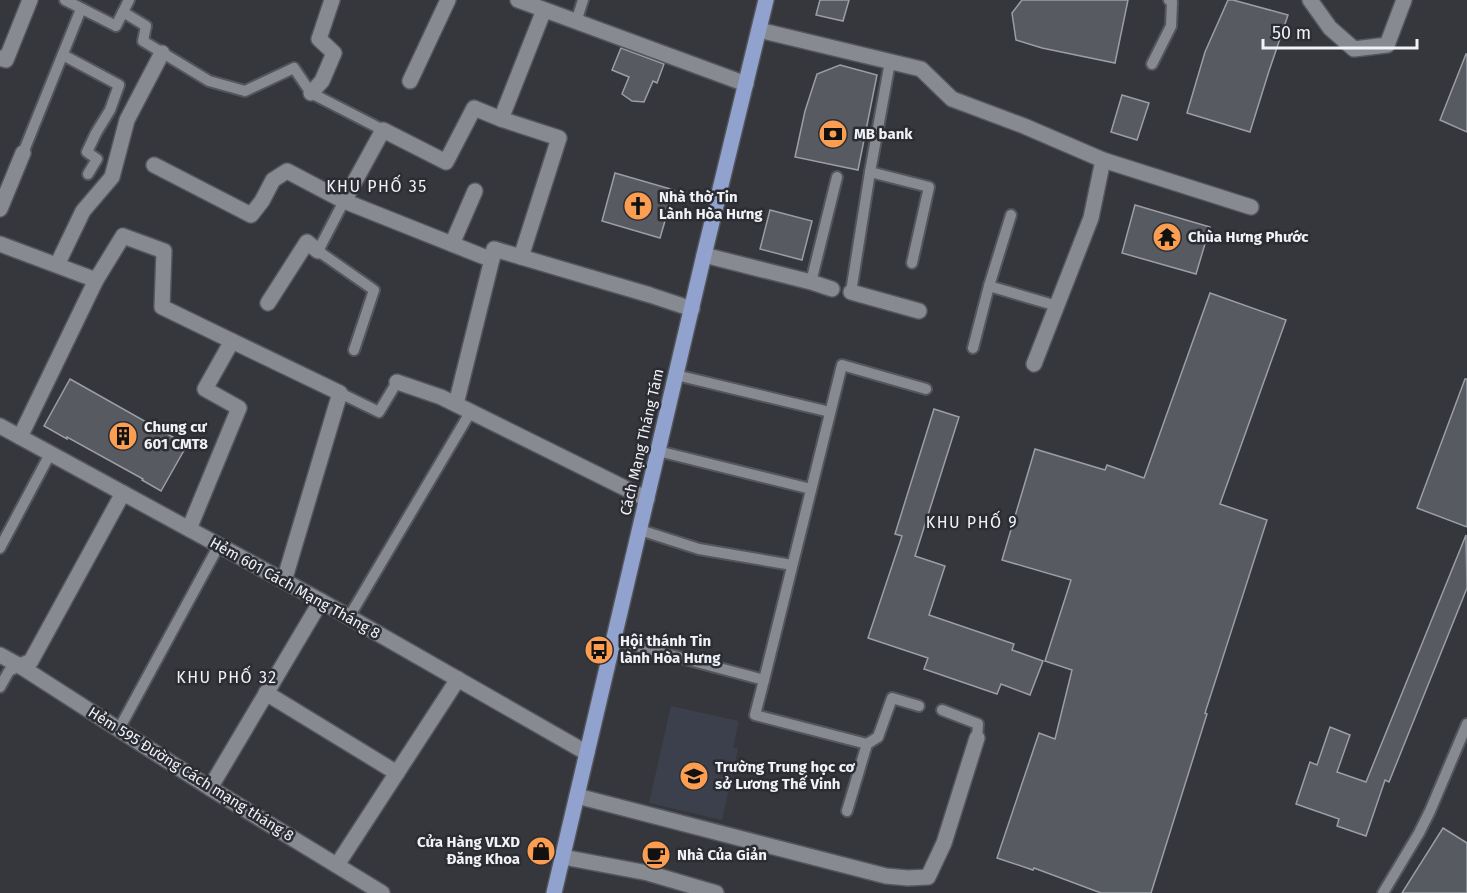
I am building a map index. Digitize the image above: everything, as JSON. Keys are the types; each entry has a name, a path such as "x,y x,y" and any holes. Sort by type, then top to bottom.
{"main road":[{"name":"Cách Mạng Tháng Tám","path":"554,893 766,0"}],"street":[{"path":"0,58 6,60 30,0"},
{"path":"311,93 322,81 334,53 320,39 332,0"},
{"path":"411,81 448,0"},
{"path":"518,0 746,84"},
{"path":"1310,0 1330,28 1354,49 1387,45 1404,0"},
{"path":"501,119 544,10"},
{"path":"759,30 921,69 952,99 1024,126 1103,160 1251,207"},
{"path":"57,265 83,211 112,177 127,120 162,53"},
{"path":"344,201 383,130 446,162 474,108 559,138 521,257"},
{"path":"0,209 23,153"},
{"path":"1034,364 1091,218 1103,160"},
{"path":"154,165 251,215 262,201 273,180 287,171 344,201 492,259"},
{"path":"452,244 475,191"},
{"path":"20,437 96,280 123,236 164,251 162,307 340,393 284,581"},
{"path":"268,303 307,242 318,251"},
{"path":"0,244 96,280"},
{"path":"456,404 494,249 692,309"},
{"path":"704,255 832,288"},
{"path":"851,292 919,311"},
{"path":"189,529 240,408 206,389 232,341"},
{"path":"397,382 441,397 471,411 647,499"},
{"name":"Hẻm 601 Cách Mạng Tháng 8","path":"0,426 350,617 587,753"},
{"path":"20,666 31,661 123,493"},
{"name":"Hẻm 595 Đường Cách mạng tháng 8","path":"210,788 321,601"},
{"name":"Hẻm 595 Đường Cách mạng tháng 8","path":"0,655 378,892"},
{"path":"337,866 458,679"},
{"path":"266,693 397,773"},
{"path":"577,796 886,876 928,877 944,843 977,738"},
{"path":"563,857 648,873 716,893"}],"lane":[{"path":"65,0 116,26 129,0"},
{"path":"576,21 583,0"},
{"path":"1152,64 1171,26 1173,1"},
{"path":"23,153 81,9"},
{"path":"123,12 146,26 143,41 209,81 245,91 294,68 311,93 383,130"},
{"path":"63,55 119,85 110,110 87,152 97,159 88,174"},
{"path":"851,292 890,62"},
{"path":"870,172 929,187 912,262"},
{"path":"811,282 837,177"},
{"path":"344,201 318,251 374,290 354,350"},
{"path":"973,348 1011,215"},
{"path":"989,286 1057,306"},
{"path":"867,744 755,715 842,365 926,389"},
{"path":"676,375 830,412"},
{"path":"340,393 379,412 397,382"},
{"path":"350,617 471,411"},
{"path":"658,451 811,489"},
{"path":"0,548 50,454"},
{"path":"640,530 699,549 792,565"},
{"name":"Hẻm 595 Đường Cách mạng tháng 8","path":"119,729 219,545"},
{"path":"614,640 764,680"},
{"path":"0,687 9,671 20,666"},
{"path":"847,811 867,744 878,737 892,698 919,706"},
{"path":"942,710 978,724 977,738"},
{"path":"1383,893 1430,811 1467,724"}],"shaded area":[{"name":"Trường Trung học cơ sở Lương Thế Vinh","path":"671,706 739,721 733,747 738,749 722,820 649,803"}],"building":[{"path":"820,0 849,0 843,21 816,15"},
{"path":"1022,0 1128,0 1115,63 1042,48 1016,40 1012,13"},
{"path":"1228,0 1288,15 1250,132 1187,113 1205,52"},
{"path":"621,48 664,64 657,83 653,81 644,102 632,101 622,94 629,77 612,70"},
{"path":"1467,54 1467,132 1440,120"},
{"name":"MB bank","path":"840,65 877,75 858,170 795,157 805,111 817,74"},
{"path":"1122,95 1149,103 1137,140 1111,132"},
{"name":"Nhà thờ Tin Lành Hòa Hưng","path":"615,173 674,190 660,238 602,221"},
{"name":"Chùa Hưng Phước","path":"1135,205 1210,227 1196,274 1122,253"},
{"path":"770,210 812,221 802,260 760,249"},
{"path":"1210,293 1286,320 1220,504 1267,520 1205,713 1207,714 1151,893 1101,893 1034,868 1033,870 997,858 1039,733 1055,739 1072,670 1045,661 1071,580 1002,560 1035,449 1105,470 1107,465 1144,478"},
{"name":"Chung cư 601 CMT8","path":"70,379 187,445 161,491 44,426"},
{"path":"1465,379 1467,379 1467,527 1417,508"},
{"path":"934,409 959,417 915,556 945,566 929,615 1014,644 1012,650 1043,661 1030,695 1001,684 997,694 924,669 928,658 868,638 902,536 895,534"},
{"path":"1466,535 1467,588 1389,782 1385,780 1366,836 1337,826 1339,819 1296,804 1310,762 1317,765 1330,727 1350,735 1337,772 1366,782"},
{"path":"1443,828 1467,843 1467,893 1402,893"}],"place":[{"name":"MB bank","path":"833,134"},
{"name":"Nhà thờ Tin Lành Hòa Hưng","path":"638,206"},
{"name":"Chùa Hưng Phước","path":"1167,237"},
{"name":"Chung cư 601 CMT8","path":"123,436"},
{"name":"Hội thánh Tin lành Hòa Hưng","path":"599,650"},
{"name":"Trường Trung học cơ sở Lương Thế Vinh","path":"694,776"},
{"name":"Cửa Hàng VLXD Đăng Khoa","path":"541,851"},
{"name":"Nhà Của Giản","path":"656,855"}],"district":[{"name":"KHU PHỐ 35","path":"377,186"},
{"name":"KHU PHỐ 9","path":"972,522"},
{"name":"KHU PHỐ 32","path":"227,677"}]}
